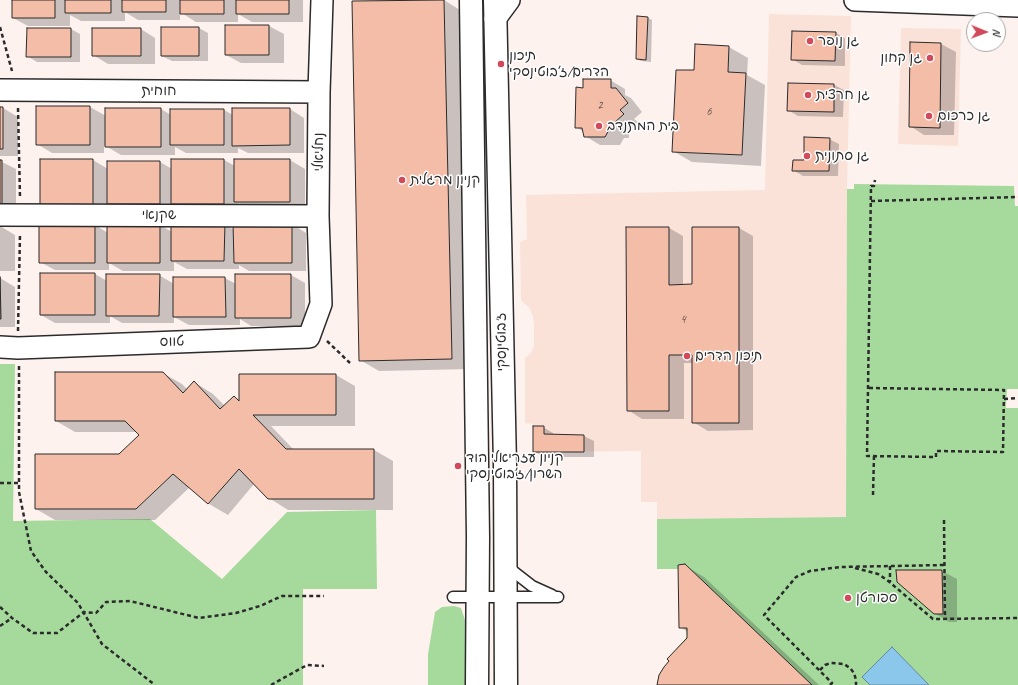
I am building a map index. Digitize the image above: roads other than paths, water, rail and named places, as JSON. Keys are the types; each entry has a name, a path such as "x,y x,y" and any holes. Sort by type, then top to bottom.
{"street":[{"name":"נחליאלי","path":"321,304 318,216 319,92 322,0"},
{"name":"ז'בוטינסקי","path":"471,0 478,597 477,685"},
{"path":"495,9 509,0"},
{"path":"855,0 1018,6"},
{"name":"ז'בוטינסקי","path":"495,9 506,563 506,685"},
{"name":"חוחית","path":"9,90 319,92"},
{"name":"שקנאי","path":"0,215 318,216"},
{"name":"טווס","path":"9,348 309,337 321,304"}],"lane":[{"path":"453,597 558,597 532,586 514,572 506,563"}],"water":[{"path":"892,647 929,685 870,685 862,677"}],"place":[{"name":"גן נופר","path":"810,41"},
{"name":"גן קחון","path":"930,58"},
{"name":"תיכון הדרים/ז׳בוטינסקי","path":"501,64"},
{"name":"גן חרצית","path":"808,95"},
{"name":"גן כרכום","path":"929,116"},
{"name":"בית המתנדב","path":"599,126"},
{"name":"גן סתונית","path":"807,156"},
{"name":"קניון מרגלית","path":"402,180"},
{"name":"תיכון הדרים","path":"687,356"},
{"name":"קניון עזריאלי הוד השרון/ז׳בוטינסקי","path":"458,466"},
{"name":"ספורטן","path":"848,598"}]}
